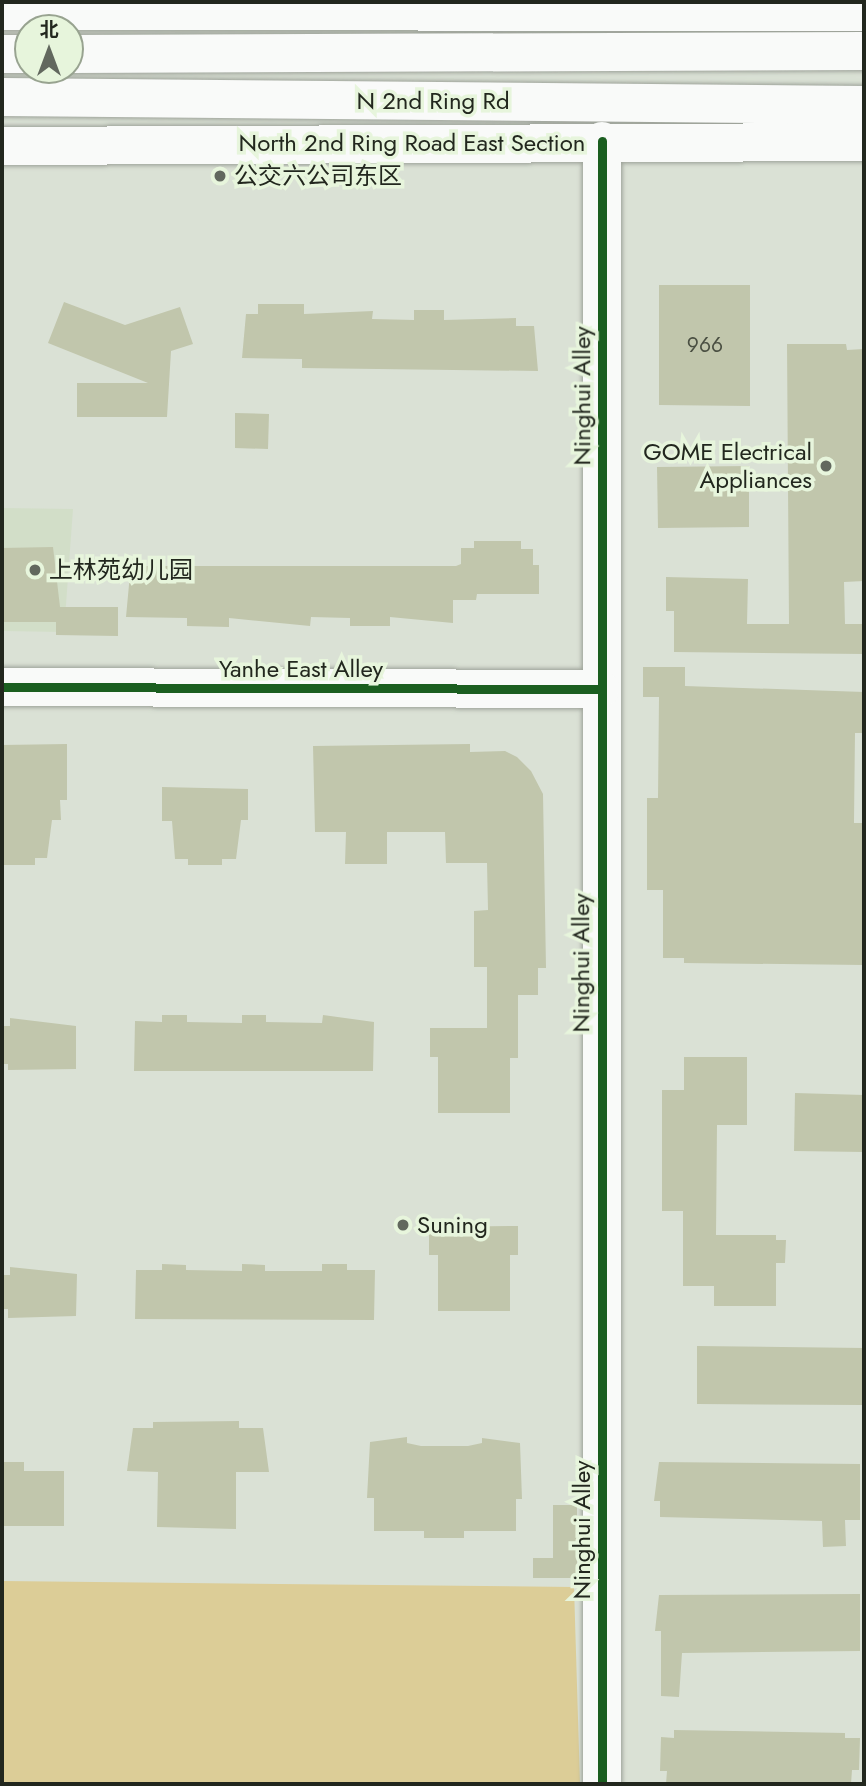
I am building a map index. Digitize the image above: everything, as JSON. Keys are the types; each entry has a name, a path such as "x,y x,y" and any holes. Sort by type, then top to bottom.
{"main road":[{"path":"2,11 864,12"},
{"name":"N 2nd Ring Rd","path":"84,54 864,51"},
{"name":"N 2nd Ring Rd","path":"2,97 864,105"},
{"name":"North 2nd Ring Road East Section","path":"2,146 602,141 864,142"},
{"name":"Ninghui Alley","path":"602,141 602,1784"},
{"name":"Yanhe East Alley","path":"2,687 600,689"}],"shaded area":[{"name":"上林苑幼儿园","path":"2,508 73,509 64,632 2,631"},
{"path":"2,1581 574,1587 580,1784 2,1784"}],"building":[{"path":"659,285 750,285 750,406 659,405"},
{"path":"64,302 125,325 180,307 193,344 171,351 167,417 77,417 77,383 148,383 48,343"},
{"path":"258,304 304,304 304,314 373,311 372,319 414,320 414,310 444,310 444,320 516,318 516,326 534,326 538,371 302,368 302,359 242,358 246,314 258,314"},
{"name":"GOME Electrical Appliances","path":"787,344 846,344 847,350 864,349 864,581 844,582 845,624 864,624 864,654 674,652 674,611 666,611 666,577 748,579 747,624 789,624"},
{"path":"235,413 269,414 268,449 235,448"},
{"path":"749,466 749,527 658,528 657,467"},
{"path":"474,541 521,541 521,549 533,549 533,565 539,565 539,594 477,594 476,600 453,600 453,623 390,617 390,626 350,626 350,618 311,617 310,626 229,618 229,627 187,626 187,618 126,617 130,574 143,574 143,566 456,566 461,564 461,548 474,548"},
{"path":"53,547 60,607 118,607 118,636 56,635 56,622 2,622 2,548"},
{"path":"643,667 685,667 685,686 864,692 864,733 855,733 854,823 864,823 864,965 684,963 684,958 663,958 663,890 647,890 647,798 658,798 659,697 643,697"},
{"path":"67,744 67,800 60,800 61,820 52,820 47,858 35,858 35,865 2,865 2,745"},
{"path":"470,744 470,752 505,751 517,757 531,771 543,794 546,968 538,968 538,995 518,995 518,1058 510,1058 510,1113 438,1113 438,1057 430,1057 430,1028 487,1028 487,967 474,967 474,911 488,910 487,863 446,863 445,832 387,832 387,864 345,864 346,832 315,832 313,746"},
{"path":"162,787 248,789 248,820 241,820 236,859 222,859 222,865 188,865 188,859 175,859 172,821 162,821"},
{"path":"162,1015 187,1015 187,1022 242,1023 242,1015 266,1015 266,1022 322,1023 323,1015 374,1022 373,1071 134,1071 135,1021 162,1022"},
{"path":"10,1018 76,1026 76,1069 8,1070 8,1064 2,1064 2,1026 10,1026"},
{"path":"684,1057 747,1057 747,1125 717,1125 716,1235 776,1235 776,1240 786,1240 785,1263 776,1263 776,1306 714,1306 714,1286 683,1286 683,1211 662,1211 662,1090 684,1090"},
{"path":"795,1093 864,1095 864,1152 794,1151"},
{"path":"518,1226 518,1255 510,1255 510,1311 438,1311 438,1255 429,1255 429,1227"},
{"path":"162,1264 186,1265 186,1270 242,1271 242,1264 265,1265 265,1271 322,1271 322,1264 347,1264 347,1270 375,1270 374,1320 135,1319 136,1270 162,1270"},
{"path":"10,1267 77,1274 76,1316 8,1318 8,1309 2,1309 2,1275 10,1275"},
{"path":"697,1346 864,1348 864,1405 697,1404"},
{"path":"239,1421 239,1428 263,1428 269,1472 236,1472 236,1529 157,1527 158,1472 127,1471 133,1428 153,1428 153,1422"},
{"path":"407,1437 407,1443 421,1446 468,1446 482,1443 482,1438 520,1443 522,1499 516,1499 516,1531 464,1531 464,1538 424,1538 424,1531 374,1531 374,1498 367,1498 370,1442"},
{"path":"2,1462 24,1462 24,1471 64,1471 64,1526 2,1526"},
{"path":"659,1462 860,1464 860,1520 845,1520 846,1546 823,1547 822,1521 660,1517 660,1501 654,1501"},
{"path":"553,1505 577,1505 577,1578 533,1578 533,1558 553,1558"},
{"path":"860,1594 860,1651 682,1653 679,1697 661,1696 661,1631 655,1631 659,1595"},
{"path":"674,1730 845,1733 845,1738 860,1738 859,1770 852,1770 851,1784 666,1784 667,1771 660,1771 661,1737 674,1738"}],"cycle path":[{"path":"602,141 602,1784"},
{"path":"2,687 600,689"}],"place":[{"name":"公交六公司东区","path":"220,176"},
{"name":"GOME Electrical Appliances","path":"826,466"},
{"name":"上林苑幼儿园","path":"35,570"},
{"name":"Suning","path":"403,1225"}]}
